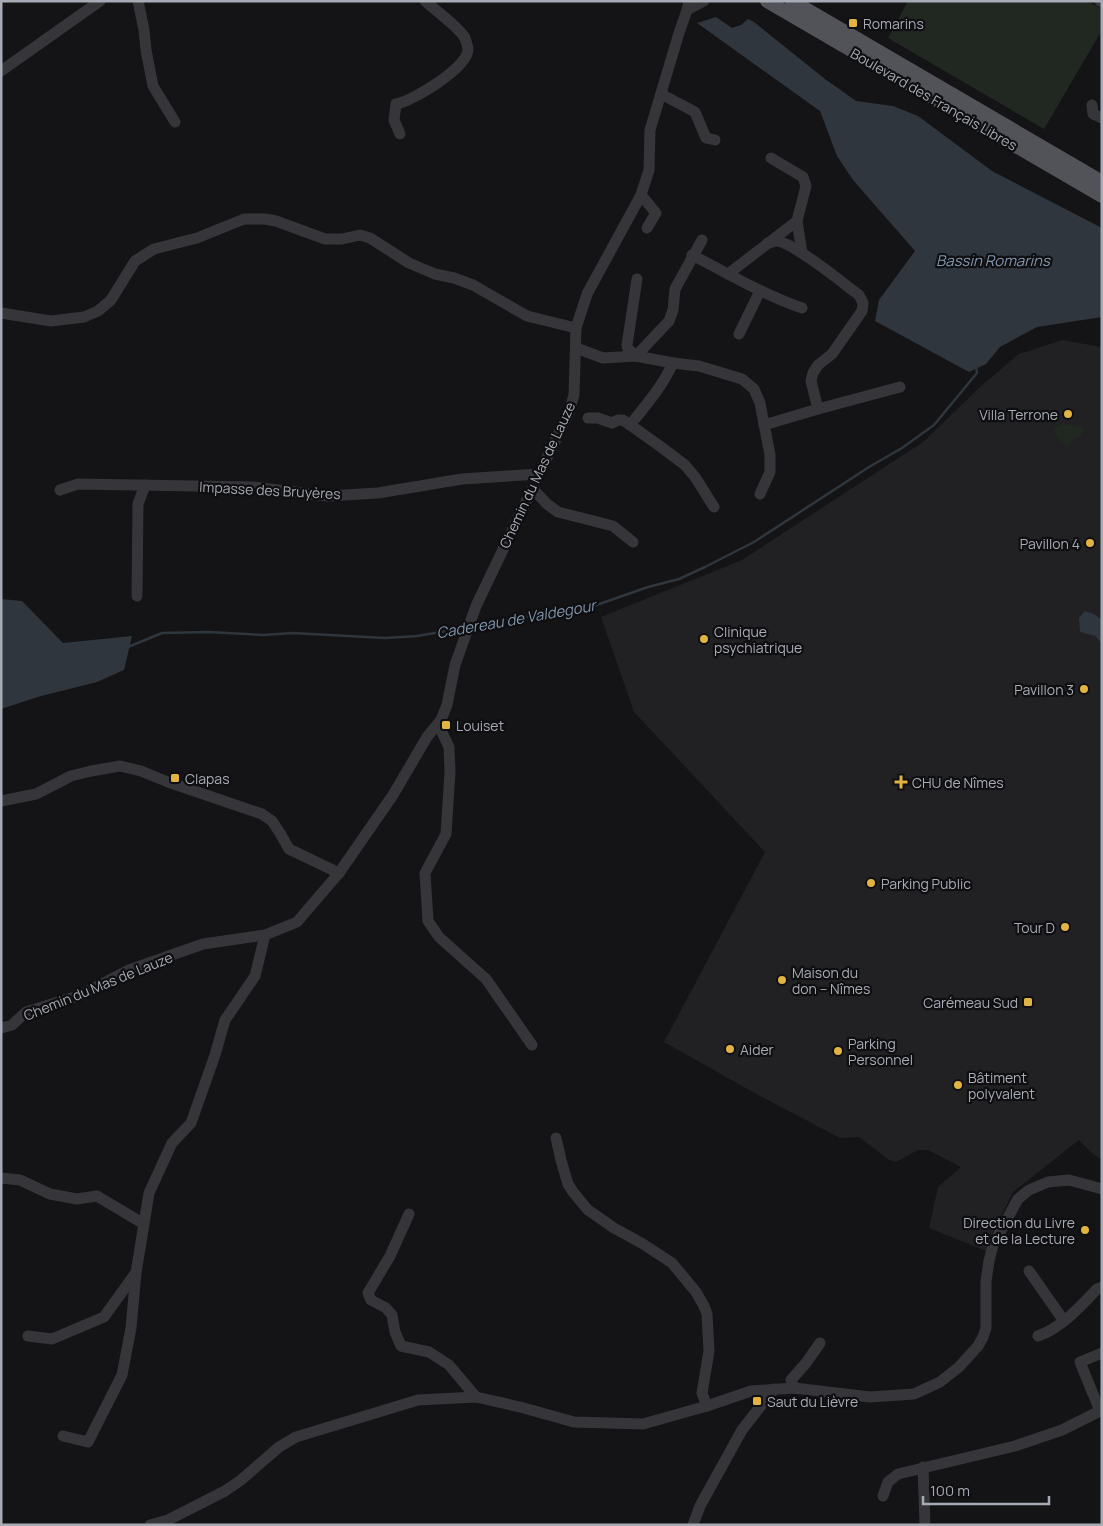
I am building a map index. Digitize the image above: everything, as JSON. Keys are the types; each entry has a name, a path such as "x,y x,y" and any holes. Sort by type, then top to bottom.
{"main road":[{"name":"Boulevard des Français Libres","path":"767,1 1102,196"},
{"name":"Boulevard des Français Libres","path":"792,1 1102,182"}],"street":[{"path":"1,71 100,1"},
{"path":"138,1 153,86 175,122"},
{"path":"400,134 394,120 396,104 404,103 416,97 442,79 461,64 468,50 465,38 459,31 424,1"},
{"name":"Chemin du Mas de Lauze","path":"1,1028 12,1025 26,1012 81,995 130,970 203,944 264,935 297,922 339,872 393,795 428,737 440,727 456,665 476,606 569,412 574,395 576,328 587,294 641,195 649,170 650,130 679,33 688,6 704,1"},
{"path":"661,94 695,112 706,138 715,140"},
{"path":"1092,105 1093,114 1102,118"},
{"path":"771,158 803,177 806,182 797,221 802,253"},
{"path":"641,195 656,213 646,228"},
{"path":"1,313 51,321 84,317 98,311 111,300 135,261 154,249 197,238 244,219 265,219 276,221 325,239 342,239 360,235 370,238 409,263 434,274 454,278 473,285 527,316 576,328"},
{"path":"728,274 797,221"},
{"path":"636,356 669,321 673,310 675,289 692,255 702,240"},
{"path":"768,243 782,242 802,253 859,295 863,303 862,311 832,354 818,365 813,373 811,381 818,410"},
{"path":"692,255 760,290 802,308"},
{"path":"636,356 628,349 627,345 637,278"},
{"path":"739,334 760,290"},
{"path":"576,348 603,358 636,356 699,366 742,379 754,389 760,403 770,455 770,472 760,494"},
{"path":"630,424 658,389 673,363"},
{"path":"764,425 900,387"},
{"path":"588,418 598,418 607,423 623,420 630,424 685,466 695,477 714,507"},
{"name":"Impasse des Bruyères","path":"60,490 78,484 253,487 328,496 378,493 462,479 539,474"},
{"path":"137,596 138,504 145,485"},
{"path":"533,489 547,504 558,512 613,526 633,542"},
{"path":"440,727 449,747 450,781 446,834 425,873 428,921 439,937 486,980 532,1046"},
{"path":"1,801 36,794 71,776 120,766 141,771 262,814 272,822 289,849 339,872"},
{"path":"63,1436 88,1442 122,1375 131,1328 136,1273 149,1193 172,1143 190,1122 215,1055 225,1020 255,976 264,935"},
{"path":"556,1138 560,1160 568,1184 588,1210 672,1263 696,1292 704,1306 707,1314 709,1351 702,1393 707,1406"},
{"path":"1,1178 20,1180 50,1194 77,1199 97,1196 144,1224"},
{"path":"150,1525 168,1520 225,1491 241,1480 279,1447 296,1437 418,1400 476,1396 574,1422 643,1424 751,1391 794,1388 870,1397 914,1394 940,1382 959,1367 978,1346 983,1337 986,1328 986,1281 993,1244 1018,1199 1029,1190 1048,1182 1069,1180 1102,1189"},
{"path":"409,1214 390,1256 368,1293 371,1300 386,1308 392,1315 395,1332 401,1346 429,1352 449,1365 476,1396"},
{"path":"1029,1271 1064,1321"},
{"path":"28,1336 52,1339 104,1317 136,1273"},
{"path":"1038,1336 1049,1332 1064,1321 1097,1289 1102,1287"},
{"path":"794,1388 790,1380 806,1363 820,1343"},
{"path":"883,1496 888,1482 898,1474 1015,1446 1062,1430 1101,1411 1080,1362 1102,1353"},
{"path":"693,1525 700,1506 742,1430 774,1389"},
{"path":"923,1467 925,1525"}],"shaded area":[{"path":"908,1 1087,1 1102,9 1102,30 1044,129 888,38"},
{"name":"CHU de Nîmes","path":"1062,340 1102,347 1102,1160 1079,1140 1013,1192 987,1244 986,1251 929,1228 938,1187 961,1167 928,1150 918,1150 896,1162 889,1160 859,1137 840,1138 664,1042 765,852 634,712 601,617 742,560 923,442 980,387 1020,353"},
{"path":"1063,424 1084,427 1081,436 1073,439 1068,448 1057,436 1054,428"}],"water":[{"name":"Bassin Romarins","path":"716,17 732,28 741,25 748,19 754,22 825,79 856,101 893,106 918,116 992,171 1102,228 1102,317 1037,327 1000,347 986,364 969,372 875,321 879,300 915,251 853,180 837,156 820,111 697,23"},
{"path":"1,599 22,601 63,643 132,636 124,670 97,682 41,696 1,709"},
{"path":"1085,611 1094,614 1102,620 1102,643 1095,636 1080,632 1079,618"}],"waterway":[{"name":"Cadereau de Valdegour","path":"472,626 588,608 648,587 679,579 754,542 869,467 902,448 934,425 977,373 976,365"},
{"name":"Cadereau de Valdegour","path":"128,647 162,633 208,632 263,635 293,633 385,638 417,636 464,628"}],"place":[{"name":"Romarins","path":"853,23"},
{"name":"Villa Terrone","path":"1068,414"},
{"name":"Pavillon 4","path":"1090,543"},
{"name":"Clinique psychiatrique","path":"704,639"},
{"name":"Pavillon 3","path":"1084,689"},
{"name":"Louiset","path":"446,725"},
{"name":"Clapas","path":"175,778"},
{"name":"CHU de Nîmes","path":"901,782"},
{"name":"Parking Public","path":"871,883"},
{"name":"Tour D","path":"1065,927"},
{"name":"Maison du don – Nîmes","path":"782,980"},
{"name":"Carémeau Sud","path":"1028,1002"},
{"name":"Aider","path":"730,1049"},
{"name":"Parking Personnel","path":"838,1051"},
{"name":"Bâtiment polyvalent","path":"958,1085"},
{"name":"Direction du Livre et de la Lecture","path":"1085,1230"},
{"name":"Saut du Lièvre","path":"757,1401"}]}
